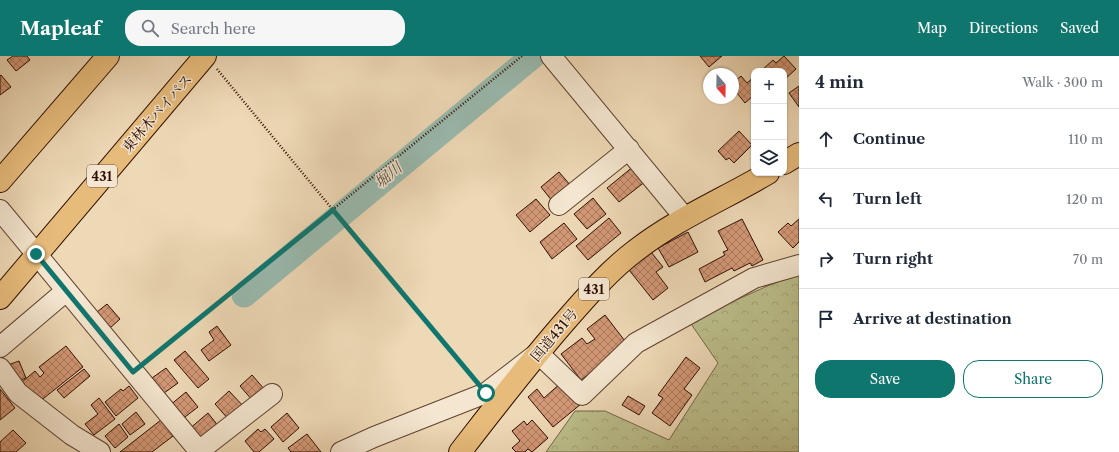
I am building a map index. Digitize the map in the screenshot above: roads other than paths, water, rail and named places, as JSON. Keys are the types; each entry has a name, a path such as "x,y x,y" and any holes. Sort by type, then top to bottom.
{"highway":[{"path":"0,181 108,56"},
{"name":"東林木バイパス","path":"0,298 36,254 211,62"},
{"path":"787,161 799,154"},
{"name":"国道431号","path":"460,452 538,353 590,293 633,252 658,234 685,218 762,176"}],"street":[{"path":"551,56 685,218"},
{"path":"559,206 629,149"},
{"path":"0,210 200,451 272,394"},
{"path":"341,452 374,437 486,393 538,353 582,396 636,343 754,278 799,264"},
{"path":"0,347 66,291"},
{"path":"0,368 18,393 72,435 100,452"}],"waterway":[{"name":"堀川","path":"244,295 533,56"}]}
